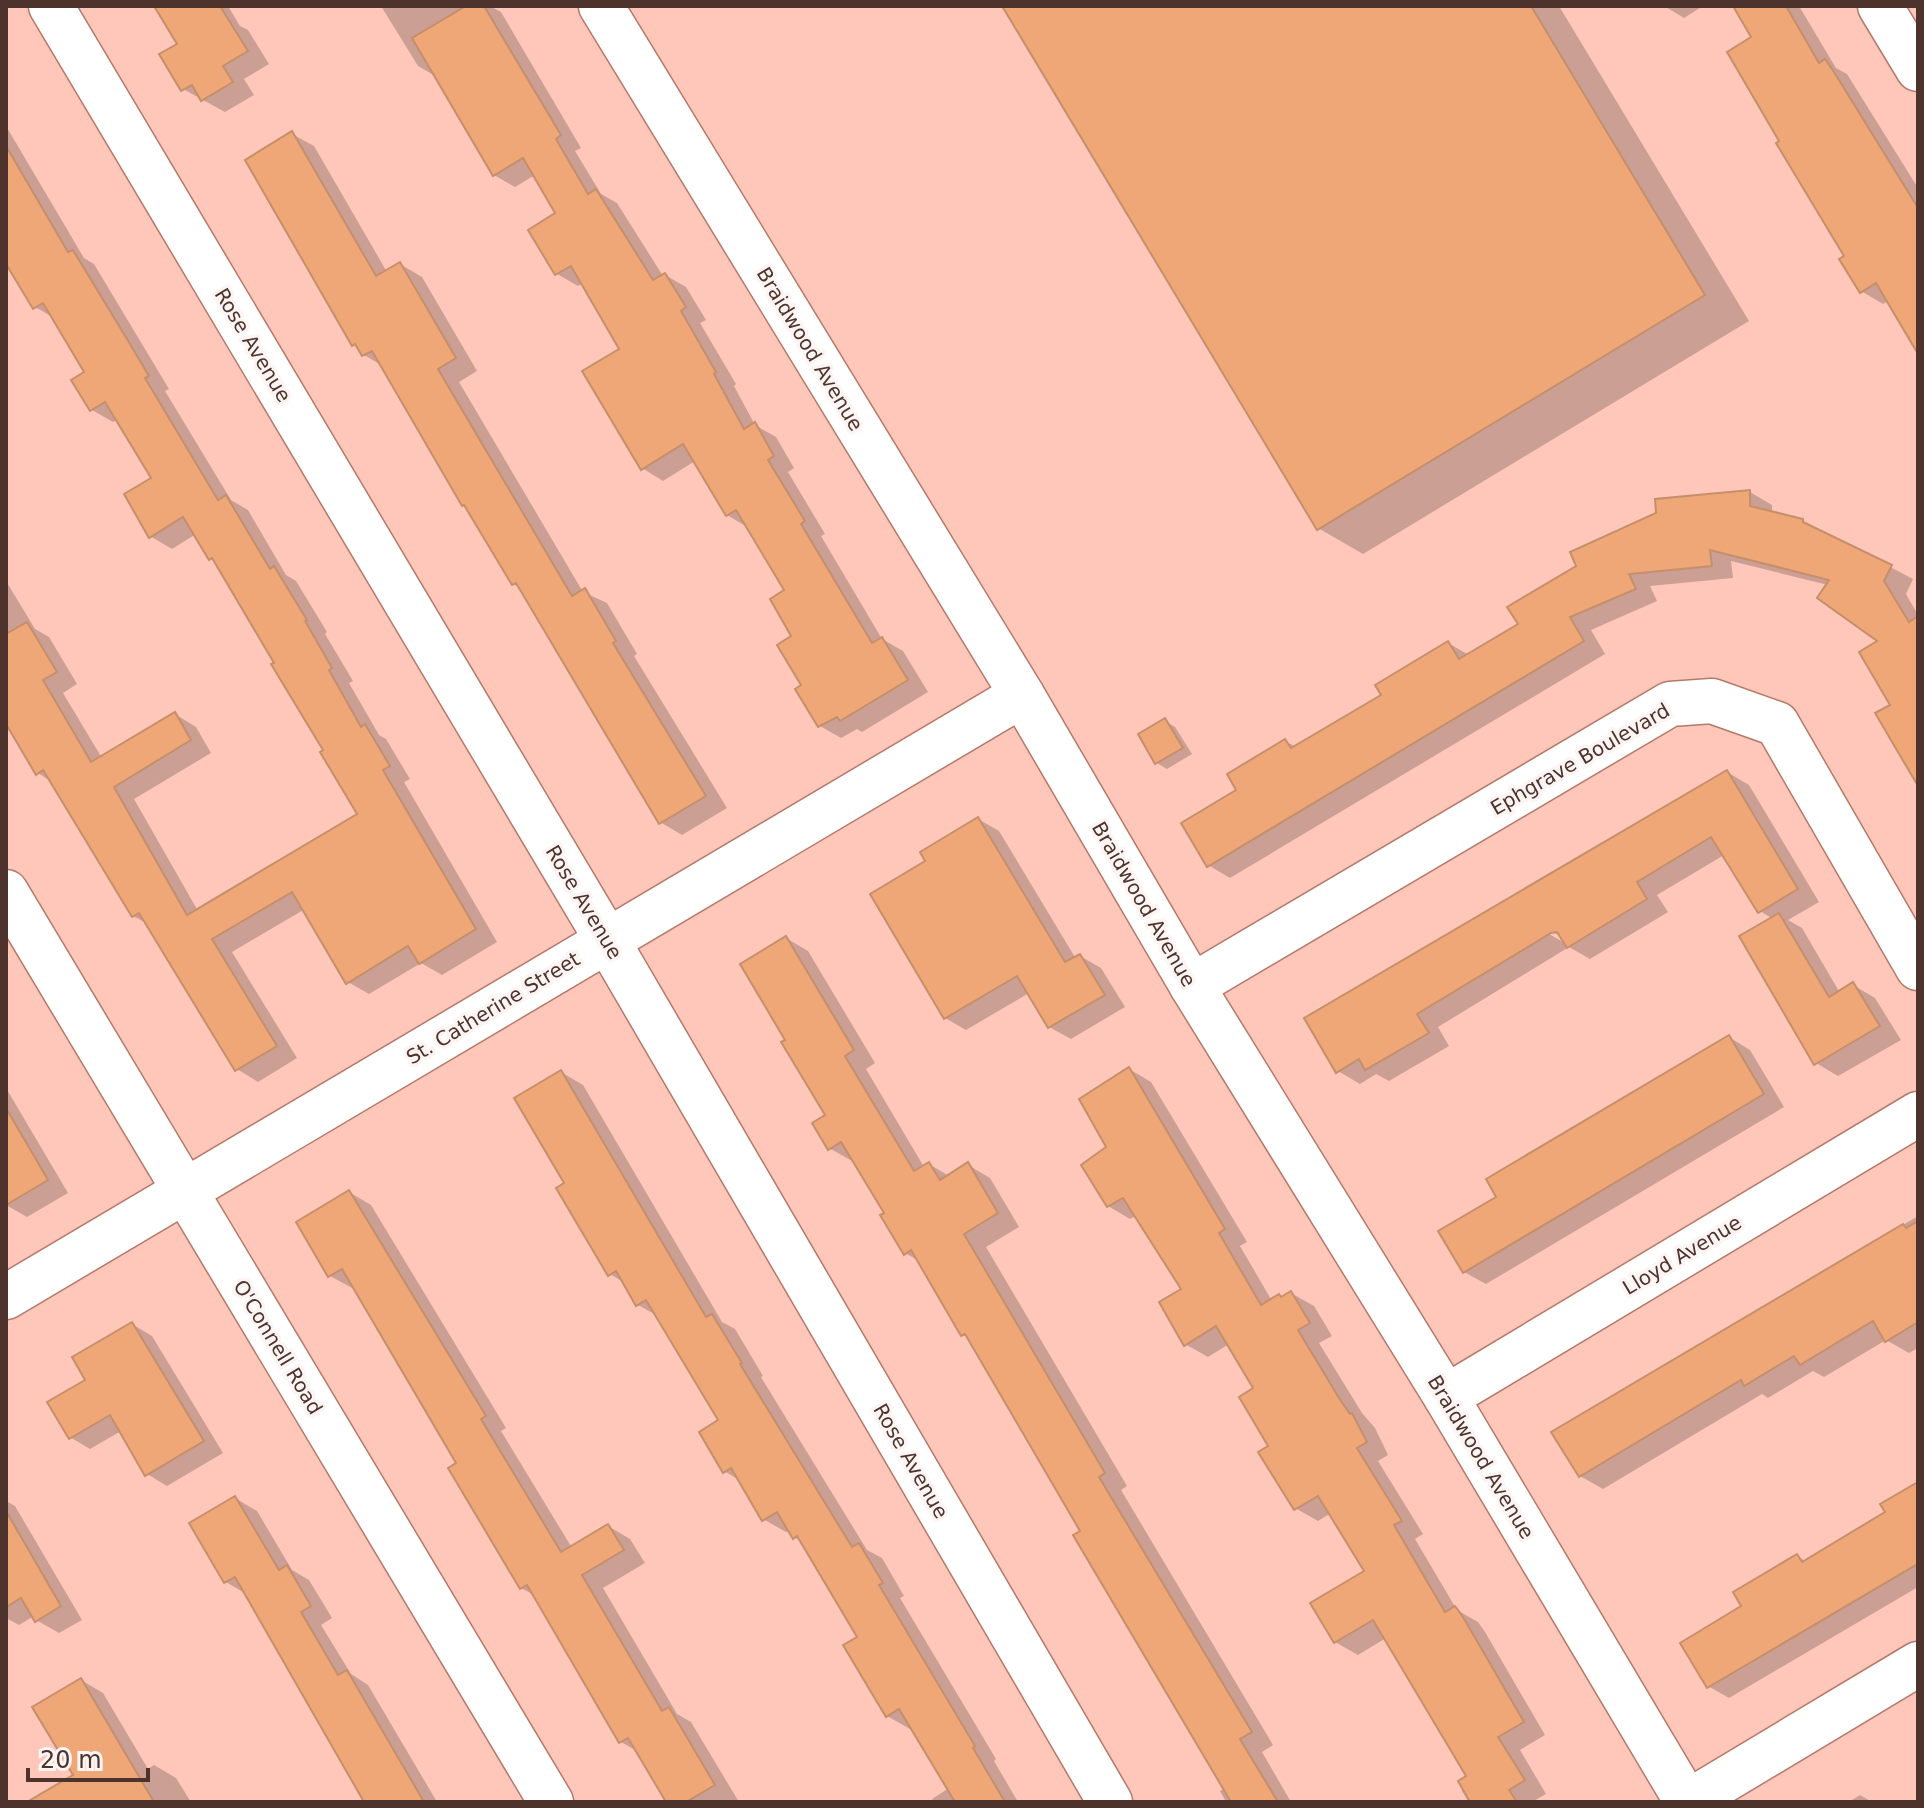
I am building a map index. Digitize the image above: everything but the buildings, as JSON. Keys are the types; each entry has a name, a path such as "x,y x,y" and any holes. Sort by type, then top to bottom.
{"street":[{"name":"Rose Avenue","path":"51,6 607,940 1110,1802"},
{"name":"Braidwood Avenue","path":"601,6 1022,695 1192,986 1446,1397 1688,1802"},
{"path":"1880,6 1918,69"},
{"name":"St. Catherine Street","path":"6,1297 1022,695"},
{"name":"Ephgrave Boulevard","path":"1192,986 1670,704 1712,701 1777,724 1918,968"},
{"name":"O'Connell Road","path":"6,892 551,1802"},
{"name":"Lloyd Avenue","path":"1446,1397 1918,1114"},
{"path":"1688,1802 1918,1664"}]}
